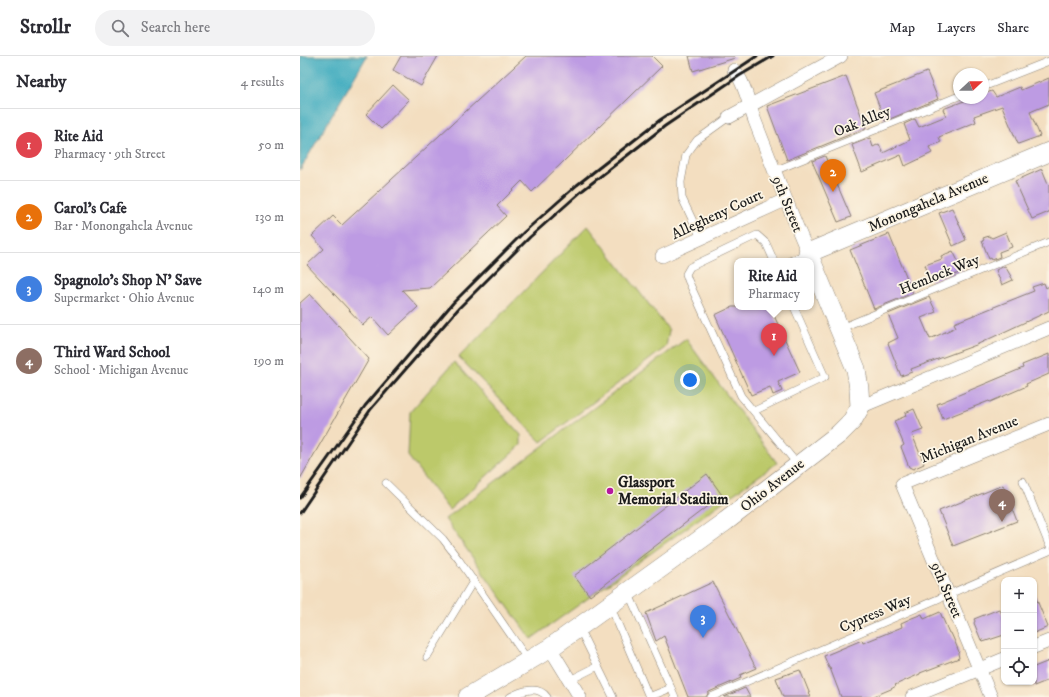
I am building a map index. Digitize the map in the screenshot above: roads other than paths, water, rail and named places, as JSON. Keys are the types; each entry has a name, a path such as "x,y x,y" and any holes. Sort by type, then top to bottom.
{"main road":[{"name":"Monongahela Avenue","path":"808,252 1049,152"},
{"name":"9th Street","path":"808,252 810,258"},
{"name":"9th Street","path":"814,267 838,329 856,369 860,407"},
{"name":"Ohio Avenue","path":"468,697 550,648 726,521 838,434 852,421 860,407"}],"street":[{"path":"729,117 842,56"},
{"name":"9th Street","path":"734,70 740,76 749,106 785,200 808,252"},
{"name":"Allegheny Court","path":"662,256 785,200"},
{"path":"860,407 1049,328"},
{"name":"Michigan Avenue","path":"902,484 1049,424"},
{"name":"9th Street","path":"902,484 991,697"},
{"path":"1037,646 1049,641"},
{"path":"550,648 580,697"},
{"path":"912,697 1001,660"}],"lane":[{"path":"989,85 1049,61"},
{"name":"Oak Alley","path":"774,171 953,98"},
{"path":"701,238 682,198 681,182 686,155 697,140 729,117"},
{"path":"773,258 766,243 757,235 690,267 686,274 741,396 798,465"},
{"name":"Hemlock Way","path":"838,329 1049,242"},
{"path":"796,258 808,252"},
{"path":"754,411 825,377 795,310"},
{"path":"1023,481 1049,545"},
{"path":"386,483 443,539 474,580 529,661"},
{"name":"Cypress Way","path":"711,697 1049,551"},
{"path":"427,657 474,580"},
{"path":"628,592 675,697"},
{"path":"610,605 649,697 671,688"},
{"path":"579,628 613,697"},
{"path":"570,680 598,666"},
{"path":"510,697 525,691 533,690 540,691 547,697"}],"water":[{"path":"300,56 367,56 300,170"}],"railway":[{"path":"300,498 365,406 453,303 524,232 577,185 660,120 757,56"},
{"path":"300,513 371,409 459,308 530,237 583,190 665,126 739,76 773,56"}],"place":[{"name":"Carol's Cafe","path":"833,192"},
{"name":"Rite Aid","path":"774,356"},
{"name":"Glassport Memorial Stadium","path":"610,491"},
{"name":"Third Ward School","path":"1002,522"},
{"name":"Spagnolo's Shop N' Save","path":"703,638"}]}
